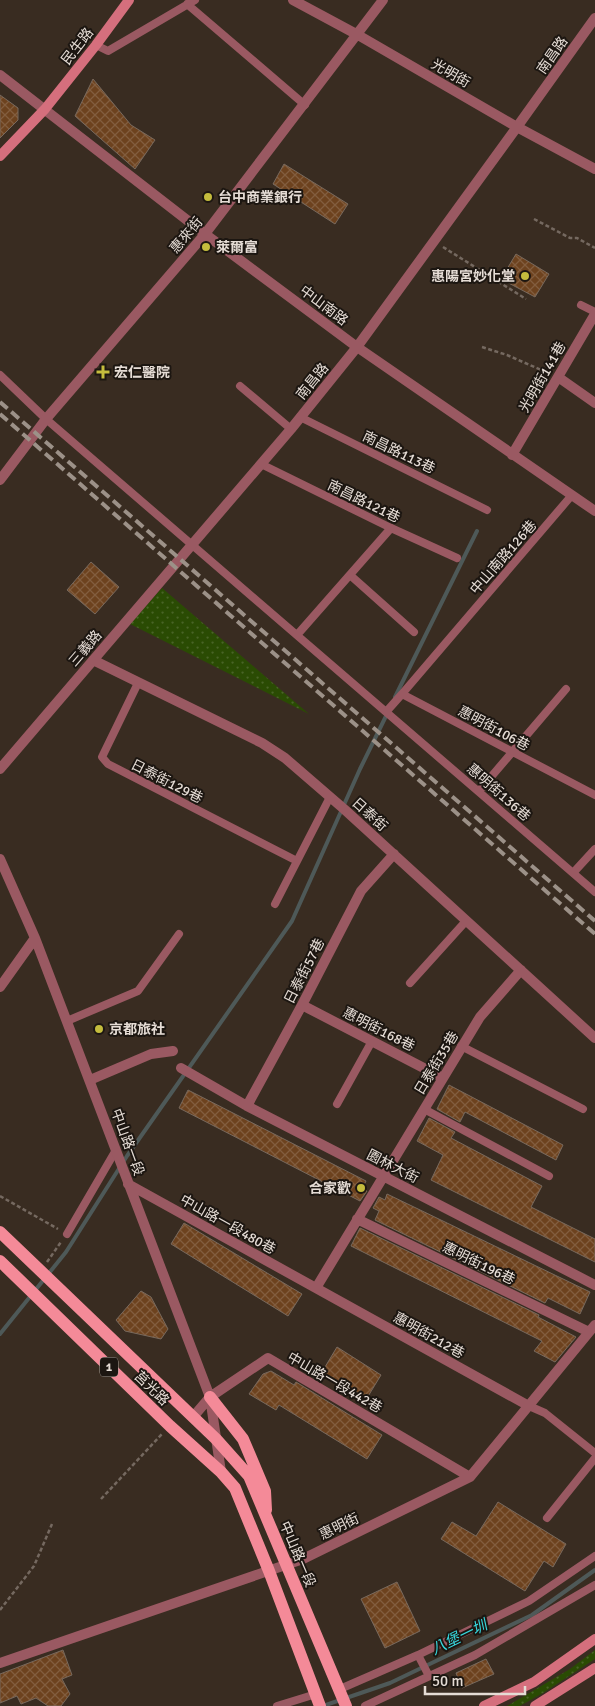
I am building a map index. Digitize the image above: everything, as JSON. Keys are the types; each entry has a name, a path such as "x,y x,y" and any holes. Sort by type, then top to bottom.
{"main road":[{"name":"莒光路","path":"0,1232 216,1439"},
{"name":"莒光路","path":"0,1260 170,1426 221,1472"},
{"path":"210,1397 243,1439 265,1491 266,1517"},
{"name":"中山路一段","path":"216,1439 248,1476 340,1689"},
{"name":"中山路一段","path":"221,1472 234,1488 269,1571 318,1700"},
{"name":"1","path":"340,1689 346,1706"}],"street":[{"name":"民生路","path":"45,109 129,0"},
{"name":"光明街","path":"293,0 595,169"},
{"name":"惠來街","path":"0,480 46,419 205,234 383,0"},
{"name":"南昌路","path":"192,545 291,429 357,347 595,18"},
{"path":"0,75 45,109 0,156"},
{"name":"中山南路","path":"45,109 205,234 357,347 595,511"},
{"name":"光明街141巷","path":"512,455 595,313"},
{"path":"558,377 595,403"},
{"name":"三義路","path":"0,769 192,545"},
{"name":"日泰街","path":"93,660 262,743 285,758 394,854 595,1038"},
{"name":"日泰街57巷","path":"247,1106 302,1006 361,891 394,854"},
{"name":"中山路一段","path":"0,859 35,938 128,1184 180,1314 210,1397 221,1472"},
{"path":"0,987 35,938"},
{"name":"日泰街35巷","path":"316,1288 461,1046 480,1017 521,970"},
{"name":"惠明街168巷","path":"302,1006 443,1078"},
{"path":"90,1080 151,1054 173,1051"},
{"name":"園林大街","path":"181,1068 247,1106 595,1285"},
{"name":"中山路一段480巷","path":"128,1184 316,1288"},
{"name":"惠明街196巷","path":"357,1219 592,1329"},
{"name":"惠明街212巷","path":"316,1288 529,1406"},
{"name":"惠明街","path":"0,1663 303,1559 470,1477 592,1329"},
{"name":"中山路一段442巷","path":"193,1417 210,1397 268,1358 470,1477"},
{"path":"484,1706 534,1682 595,1639"},
{"path":"535,1706 595,1668"}],"lane":[{"path":"96,45 108,51 191,2 305,105"},
{"path":"581,305 595,313"},
{"path":"0,376 46,419 386,712 402,694"},
{"path":"240,386 291,429"},
{"name":"南昌路113巷","path":"300,418 487,510"},
{"name":"南昌路121巷","path":"261,464 391,528 458,558"},
{"name":"中山南路126巷","path":"402,694 572,495"},
{"path":"297,635 391,528"},
{"path":"350,575 414,632"},
{"name":"日泰街129巷","path":"138,683 102,757 108,764 297,861"},
{"path":"479,792 566,689"},
{"name":"惠明街106巷","path":"402,694 595,796"},
{"name":"惠明街136巷","path":"386,712 595,892"},
{"path":"275,904 330,797"},
{"path":"573,873 595,849"},
{"path":"410,984 466,920"},
{"path":"67,1020 138,992 179,934"},
{"path":"337,1104 372,1041"},
{"path":"461,1046 583,1109"},
{"path":"424,1109 549,1176"},
{"path":"67,1234 116,1150"},
{"path":"529,1406 545,1413 593,1448"},
{"path":"547,1518 595,1458"},
{"path":"340,1689 418,1655 530,1602 595,1556"},
{"path":"365,1706 475,1655 595,1585"},
{"path":"418,1655 429,1676"},
{"path":"277,1706 318,1700"}],"path":[{"path":"534,219 570,238 577,238 595,248"},
{"path":"434,242 526,299"},
{"path":"482,348 507,355 558,377"},
{"path":"0,1196 67,1234 40,1271"},
{"path":"101,1499 170,1426"},
{"path":"0,1610 34,1566 52,1524"}],"green space":[{"path":"162,588 309,714 130,624"},
{"path":"595,1650 595,1659 543,1693 520,1706 507,1706 570,1669"}],"building":[{"path":"93,79 131,125 155,140 135,169 75,116"},
{"path":"0,95 18,108 18,120 0,138"},
{"path":"284,164 348,204 335,224 273,184"},
{"name":"惠陽宮妙化堂","path":"516,254 549,274 535,297 501,279"},
{"path":"91,562 119,587 95,614 67,590"},
{"path":"449,1085 563,1145 556,1160 465,1112 460,1122 437,1109"},
{"path":"188,1090 366,1181 362,1189 367,1191 360,1201 179,1108"},
{"path":"429,1118 455,1132 451,1138 542,1186 531,1207 595,1239 595,1262 431,1180 443,1155 417,1141"},
{"path":"387,1194 590,1292 580,1314 548,1298 545,1303 375,1220 379,1211 373,1208 379,1197 385,1200"},
{"path":"184,1223 302,1294 288,1316 171,1244"},
{"path":"360,1228 539,1315 538,1317 576,1337 555,1362 534,1351 542,1341 351,1246"},
{"path":"141,1291 151,1297 168,1329 161,1339 125,1331 116,1320"},
{"path":"337,1347 381,1375 367,1398 322,1372"},
{"path":"271,1371 294,1385 296,1382 382,1435 367,1459 279,1405 276,1410 249,1394 263,1374"},
{"path":"498,1502 566,1544 553,1567 544,1561 525,1591 441,1539 452,1522 476,1536"},
{"path":"397,1582 420,1631 385,1648 361,1599"},
{"path":"63,1650 72,1675 62,1679 70,1694 61,1706 48,1706 36,1698 21,1704 17,1696 0,1703 0,1674"},
{"path":"486,1659 494,1674 462,1688 456,1673"}],"waterway":[{"path":"395,697 477,531"},
{"path":"0,1334 66,1252 127,1156 292,921 360,769 388,712"},
{"name":"八堡一圳","path":"323,1706 390,1683 532,1615 595,1570"}],"railway":[{"path":"0,402 595,921"},
{"path":"0,414 595,934"}],"place":[{"name":"台中商業銀行","path":"208,197"},
{"name":"萊爾富","path":"206,247"},
{"name":"惠陽宮妙化堂","path":"525,276"},
{"name":"宏仁醫院","path":"103,372"},
{"name":"京都旅社","path":"99,1029"},
{"name":"合家歡","path":"361,1188"}]}
